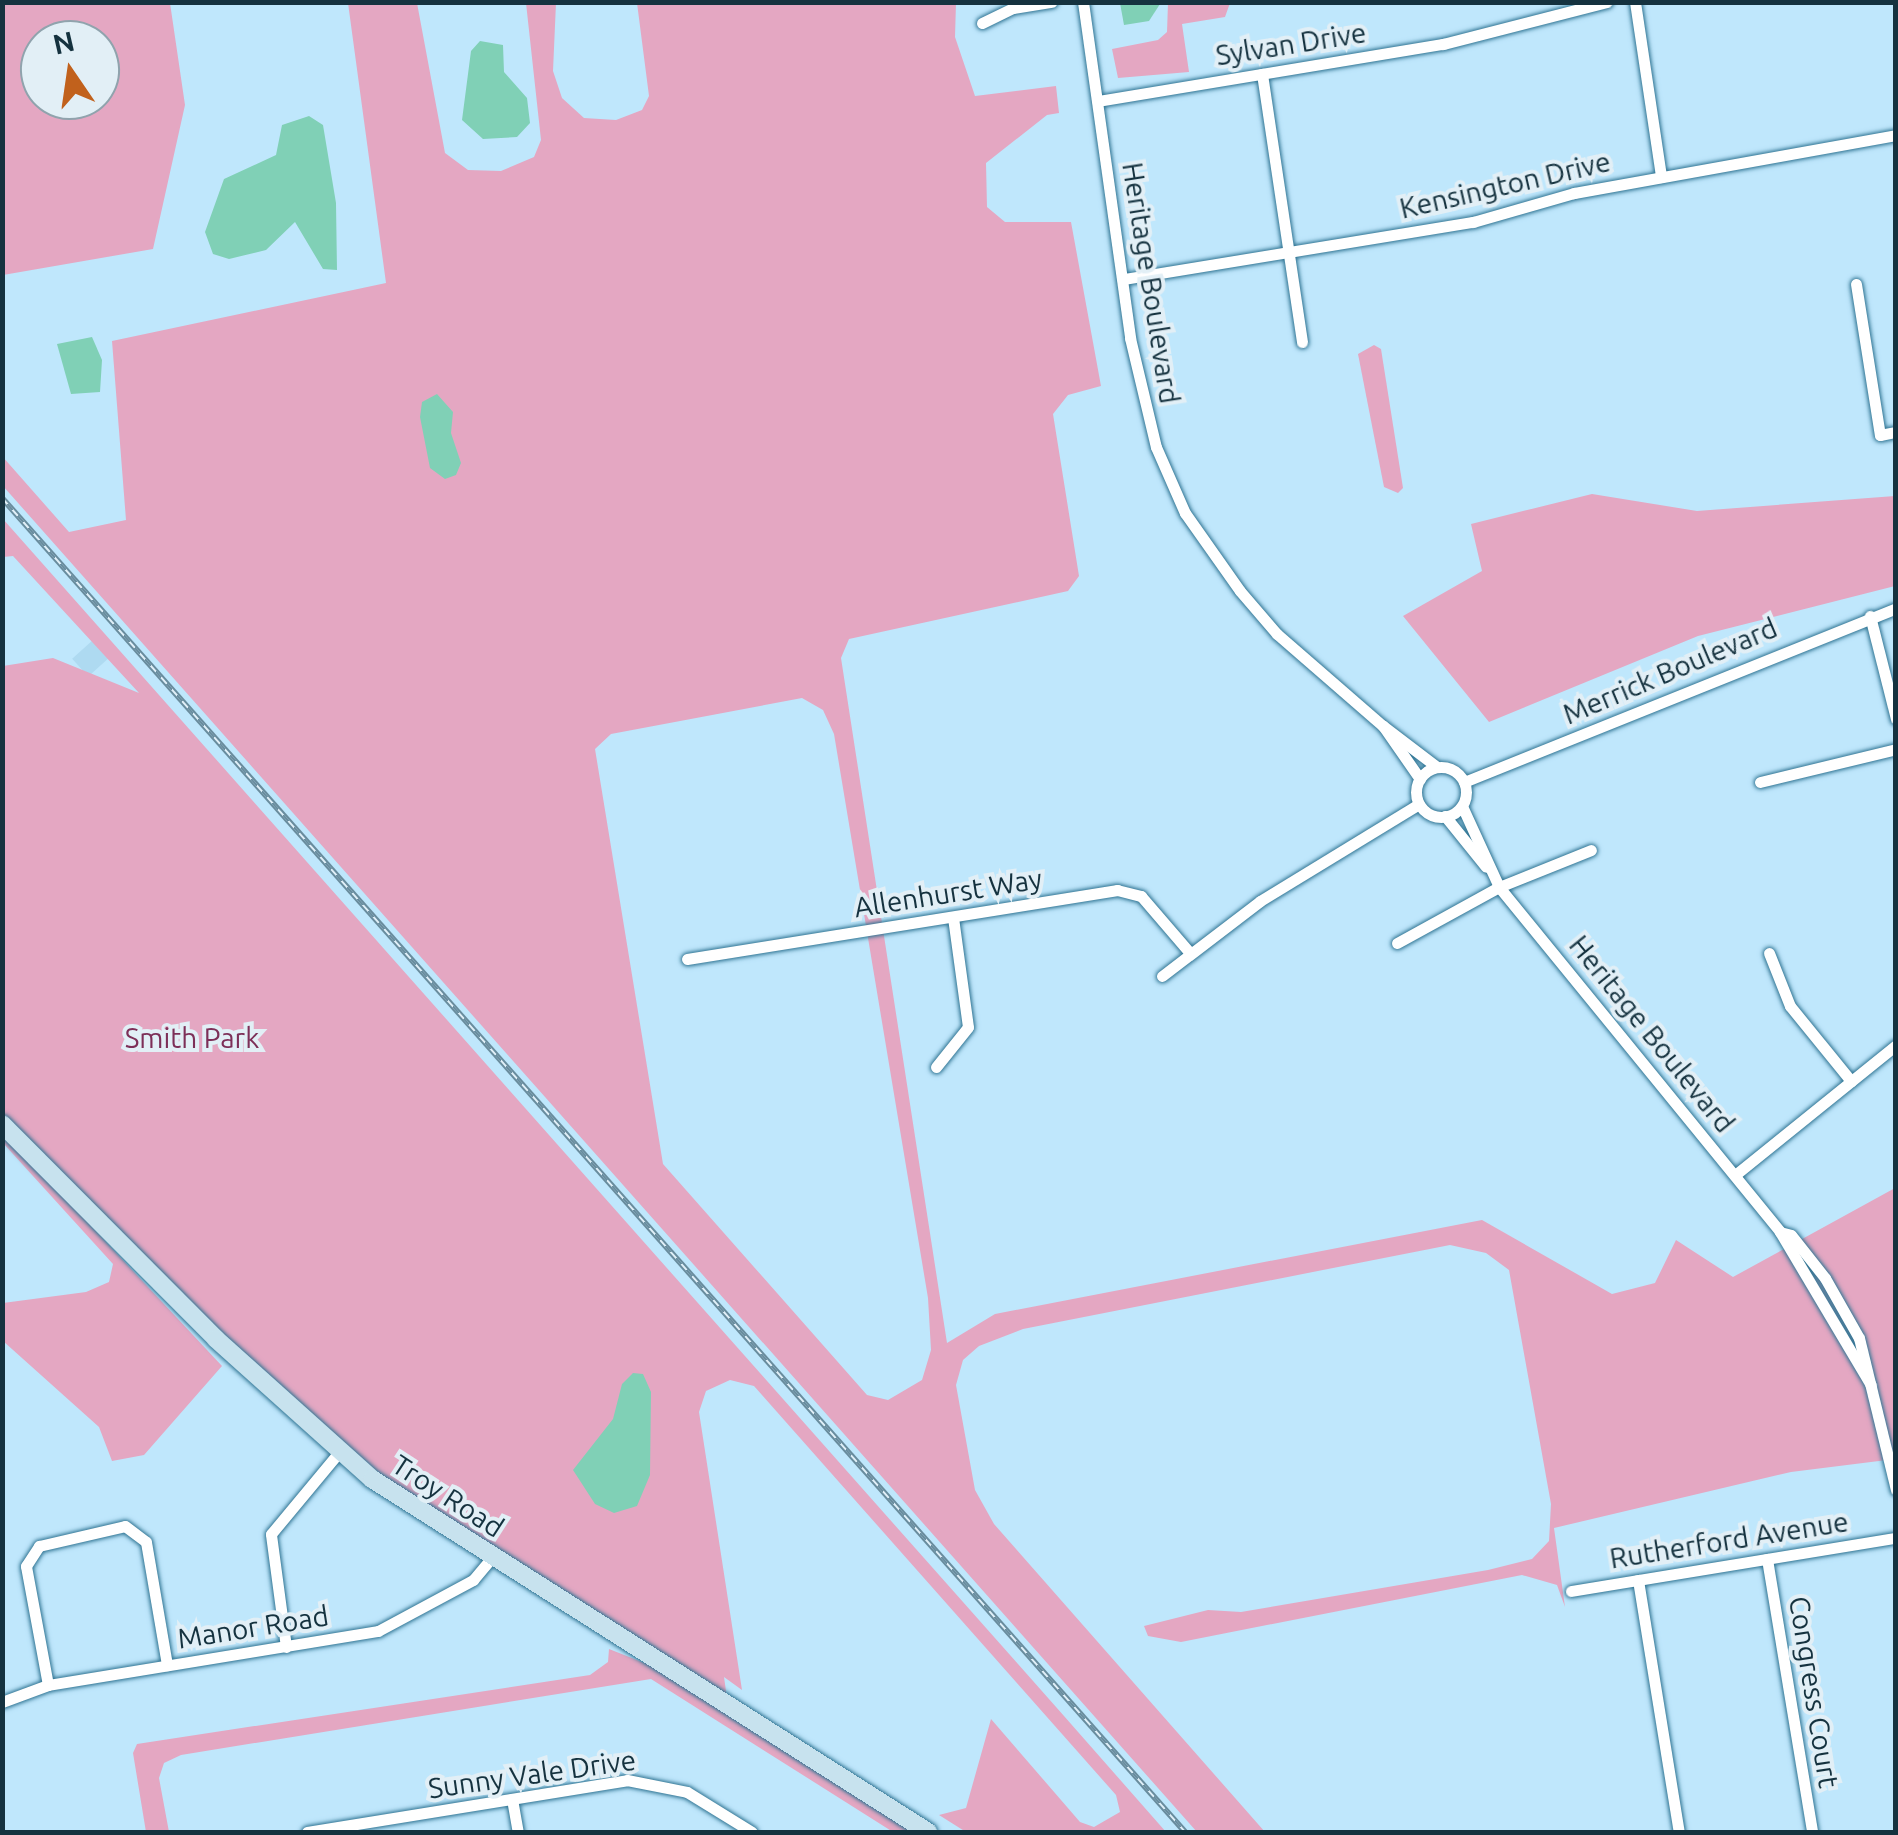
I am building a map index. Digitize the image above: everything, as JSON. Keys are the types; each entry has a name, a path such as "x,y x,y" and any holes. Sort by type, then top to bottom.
{"street":[{"path":"982,23 1013,8 1052,2"},
{"name":"Heritage Boulevard","path":"1083,2 1140,394 1185,514 1278,634 1437,768"},
{"name":"Sylvan Drive","path":"1098,101 1443,44 1607,2"},
{"path":"1635,2 1661,177"},
{"path":"1262,74 1302,342"},
{"name":"Kensington Drive","path":"1124,280 1473,222 1661,177 1896,135"},
{"path":"1856,284 1880,435 1896,432"},
{"name":"Merrick Boulevard","path":"1464,782 1896,608"},
{"path":"1870,616 1896,719"},
{"name":"Heritage Boulevard","path":"1383,726 1420,780"},
{"path":"1760,782 1896,748"},
{"path":"1437,768 1453,770 1464,782 1462,806 1445,816 1419,804 1420,780 1437,768"},
{"path":"1162,976 1260,901 1419,804"},
{"name":"Heritage Boulevard","path":"1462,806 1486,867"},
{"name":"Heritage Boulevard","path":"1445,816 1780,1232 1871,1385 1896,1490"},
{"path":"1396,943 1500,887 1592,850"},
{"name":"Allenhurst Way","path":"687,959 1131,892 1152,906 1190,953"},
{"path":"936,1066 968,1027 953,918"},
{"path":"1769,954 1790,1006 1851,1081"},
{"path":"1735,1175 1896,1045"},
{"name":"Troy Road","path":"2,1124 122,1250 340,1452 492,1557 928,1832"},
{"path":"286,1647 271,1534 340,1452"},
{"path":"48,1685 26,1566 38,1546 125,1526 146,1542 167,1665"},
{"name":"Rutherford Avenue","path":"1572,1591 1896,1538"},
{"name":"Manor Road","path":"2,1702 48,1685 286,1647 391,1625 474,1580 492,1557"},
{"name":"Congress Court","path":"1768,1560 1812,1832"},
{"path":"1638,1580 1679,1832"},
{"name":"Sunny Vale Drive","path":"308,1832 380,1827 627,1780 659,1783 686,1792 750,1832"},
{"path":"512,1799 518,1832"}],"shaded area":[{"path":"1120,3 1160,4 1149,21 1124,25"},
{"path":"480,41 503,45 504,72 527,98 530,123 517,137 483,139 462,120 471,51"},
{"path":"309,116 323,125 336,203 337,270 323,269 295,222 266,250 229,259 213,254 205,232 224,179 276,155 282,125"},
{"path":"92,337 102,360 100,392 71,394 57,344"},
{"path":"437,394 453,412 451,433 461,463 456,475 445,479 430,468 420,417 422,402"},
{"path":"93,640 109,658 88,677 72,659"},
{"path":"633,1373 643,1374 651,1392 650,1475 637,1506 614,1513 595,1504 573,1470 613,1419 622,1384"}],"green space":[{"path":"2,3 170,3 185,105 153,249 3,275"},
{"path":"348,3 417,3 445,153 468,170 501,171 534,157 541,140 526,3 556,3 553,71 562,98 584,118 616,120 642,110 649,96 637,3 956,3 955,37 975,96 1056,86 1059,113 1047,115 986,163 987,207 1005,222 1071,222 1101,386 1068,395 1053,414 1079,576 1068,591 849,639 841,658 947,1343 995,1314 1482,1220 1612,1294 1655,1283 1676,1240 1733,1277 1895,1188 1895,1459 1791,1472 1554,1528 1565,1607 1557,1585 1522,1575 1181,1642 1148,1636 1144,1626 1208,1610 1241,1612 1488,1570 1532,1559 1549,1541 1551,1504 1509,1270 1486,1253 1450,1245 1023,1329 979,1346 963,1360 956,1385 975,1490 994,1524 1265,1832 1197,1832 3,486 2,456 69,532 126,520 112,341 386,283","holes":["802,698 823,710 834,734 928,1298 931,1350 922,1380 888,1400 867,1395 663,1164 595,749 611,734"]},
{"path":"1168,3 1230,3 1225,17 1182,24 1189,72 1118,78 1112,49 1158,40 1167,32"},
{"path":"1374,345 1381,349 1403,488 1398,493 1384,487 1358,354"},
{"path":"1592,494 1697,511 1895,496 1895,586 1698,636 1489,722 1403,616 1482,571 1471,524"},
{"name":"Smith Park","path":"3,519 1166,1832 966,1832 939,1815 966,1808 991,1719 1080,1822 1094,1827 1120,1812 1116,1795 754,1386 730,1380 706,1391 699,1412 742,1690 724,1677 727,1698 365,1470 167,1288 3,1114 3,666 53,658 139,693 13,556 3,557"},
{"path":"3,1132 222,1366 144,1455 112,1461 99,1427 3,1341 3,1303 86,1292 109,1282 113,1264 3,1143"},
{"path":"609,1649 657,1668 916,1832 893,1832 651,1679 181,1755 164,1763 159,1778 169,1832 146,1832 133,1753 137,1744 590,1675 608,1662"}],"railway":[{"path":"2,498 1185,1832"}]}
